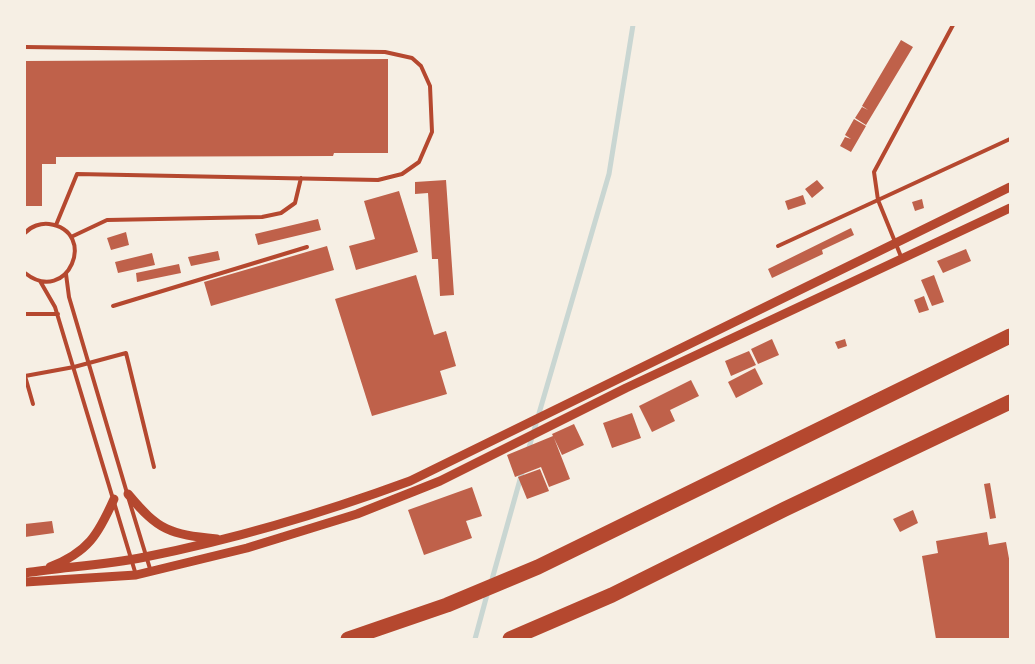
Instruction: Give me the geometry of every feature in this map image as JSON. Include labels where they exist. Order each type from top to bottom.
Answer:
[{"type":"highway","points":[[348,639],[447,605],[538,566],[1010,336]]},
{"type":"highway","points":[[510,639],[612,595],[785,509],[1010,402]]},
{"type":"street","points":[[25,573],[132,559],[226,540],[312,516],[410,481],[1010,188]]},
{"type":"street","points":[[25,582],[136,575],[151,572],[265,542],[357,514],[412,493],[626,388],[1010,208]]},
{"type":"street","points":[[128,494],[147,517],[171,532],[226,540]]},
{"type":"street","points":[[38,571],[70,559],[89,544],[100,530],[114,498]]},
{"type":"lane","points":[[902,259],[878,200],[874,172],[953,25]]},
{"type":"lane","points":[[25,47],[385,52],[412,58],[421,66],[430,86],[432,132],[418,162],[402,174],[378,180],[77,174],[56,225]]},
{"type":"lane","points":[[778,246],[1010,139]]},
{"type":"lane","points":[[71,238],[107,220],[262,217],[281,213],[295,203],[301,178]]},
{"type":"lane","points":[[26,231],[46,223],[56,225],[71,238],[75,256],[66,274],[58,279],[40,281]]},
{"type":"lane","points":[[113,306],[307,247]]},
{"type":"lane","points":[[25,273],[40,281],[58,314],[136,575]]},
{"type":"lane","points":[[66,274],[69,297],[151,572]]},
{"type":"lane","points":[[25,314],[58,314]]},
{"type":"lane","points":[[33,404],[25,376],[74,367],[126,353],[154,467]]},
{"type":"building","points":[[901,40],[913,47],[866,125],[855,118],[862,107],[868,110],[862,106]]},
{"type":"building","points":[[388,59],[388,153],[334,153],[333,156],[56,157],[56,164],[42,164],[42,206],[25,206],[25,61]]},
{"type":"building","points":[[854,119],[866,126],[851,152],[840,146],[845,137],[851,139],[845,135]]},
{"type":"building","points":[[446,180],[454,295],[440,296],[438,259],[432,259],[428,193],[415,194],[415,182]]},
{"type":"building","points":[[817,180],[824,188],[812,198],[805,189]]},
{"type":"building","points":[[399,191],[418,252],[356,270],[349,246],[375,239],[364,201]]},
{"type":"building","points":[[803,195],[806,204],[788,210],[785,201]]},
{"type":"building","points":[[922,199],[924,208],[915,211],[912,202]]},
{"type":"building","points":[[318,219],[321,230],[258,245],[255,234]]},
{"type":"building","points":[[851,228],[854,235],[822,250],[823,254],[772,278],[768,269]]},
{"type":"building","points":[[126,232],[129,245],[111,250],[107,238]]},
{"type":"building","points":[[327,246],[334,270],[211,306],[204,282]]},
{"type":"building","points":[[966,249],[971,261],[943,273],[937,261]]},
{"type":"building","points":[[218,251],[220,260],[191,266],[188,257]]},
{"type":"building","points":[[152,253],[155,265],[118,273],[115,262]]},
{"type":"building","points":[[179,264],[181,273],[137,282],[136,273]]},
{"type":"building","points":[[416,275],[434,335],[446,331],[456,366],[440,371],[447,394],[372,416],[335,299]]},
{"type":"building","points":[[934,275],[944,302],[932,306],[921,280]]},
{"type":"building","points":[[924,296],[929,310],[919,313],[914,300]]},
{"type":"building","points":[[772,339],[779,355],[758,364],[751,349]]},
{"type":"building","points":[[845,339],[847,346],[838,349],[835,342]]},
{"type":"building","points":[[749,351],[756,365],[731,376],[725,361]]},
{"type":"building","points":[[755,368],[763,384],[736,398],[728,382]]},
{"type":"building","points":[[691,380],[699,396],[670,410],[675,421],[652,432],[639,406]]},
{"type":"building","points":[[632,413],[641,438],[612,448],[603,423]]},
{"type":"building","points":[[574,424],[584,445],[562,455],[554,438],[570,479],[549,487],[541,467],[515,477],[507,455],[553,436],[552,434]]},
{"type":"building","points":[[540,469],[549,491],[527,499],[518,477]]},
{"type":"building","points":[[990,483],[996,518],[990,519],[984,484]]},
{"type":"building","points":[[472,487],[482,516],[466,521],[472,538],[424,555],[408,510]]},
{"type":"building","points":[[913,510],[918,523],[900,532],[893,519]]},
{"type":"building","points":[[52,521],[54,533],[25,537],[25,524]]},
{"type":"building","points":[[987,532],[989,545],[1006,542],[1010,564],[1010,639],[936,639],[922,556],[938,553],[936,541]]},
{"type":"waterway","points":[[528,451],[609,174],[633,25]]},
{"type":"waterway","points":[[491,583],[523,469]]},
{"type":"waterway","points":[[475,639],[488,591]]}]
